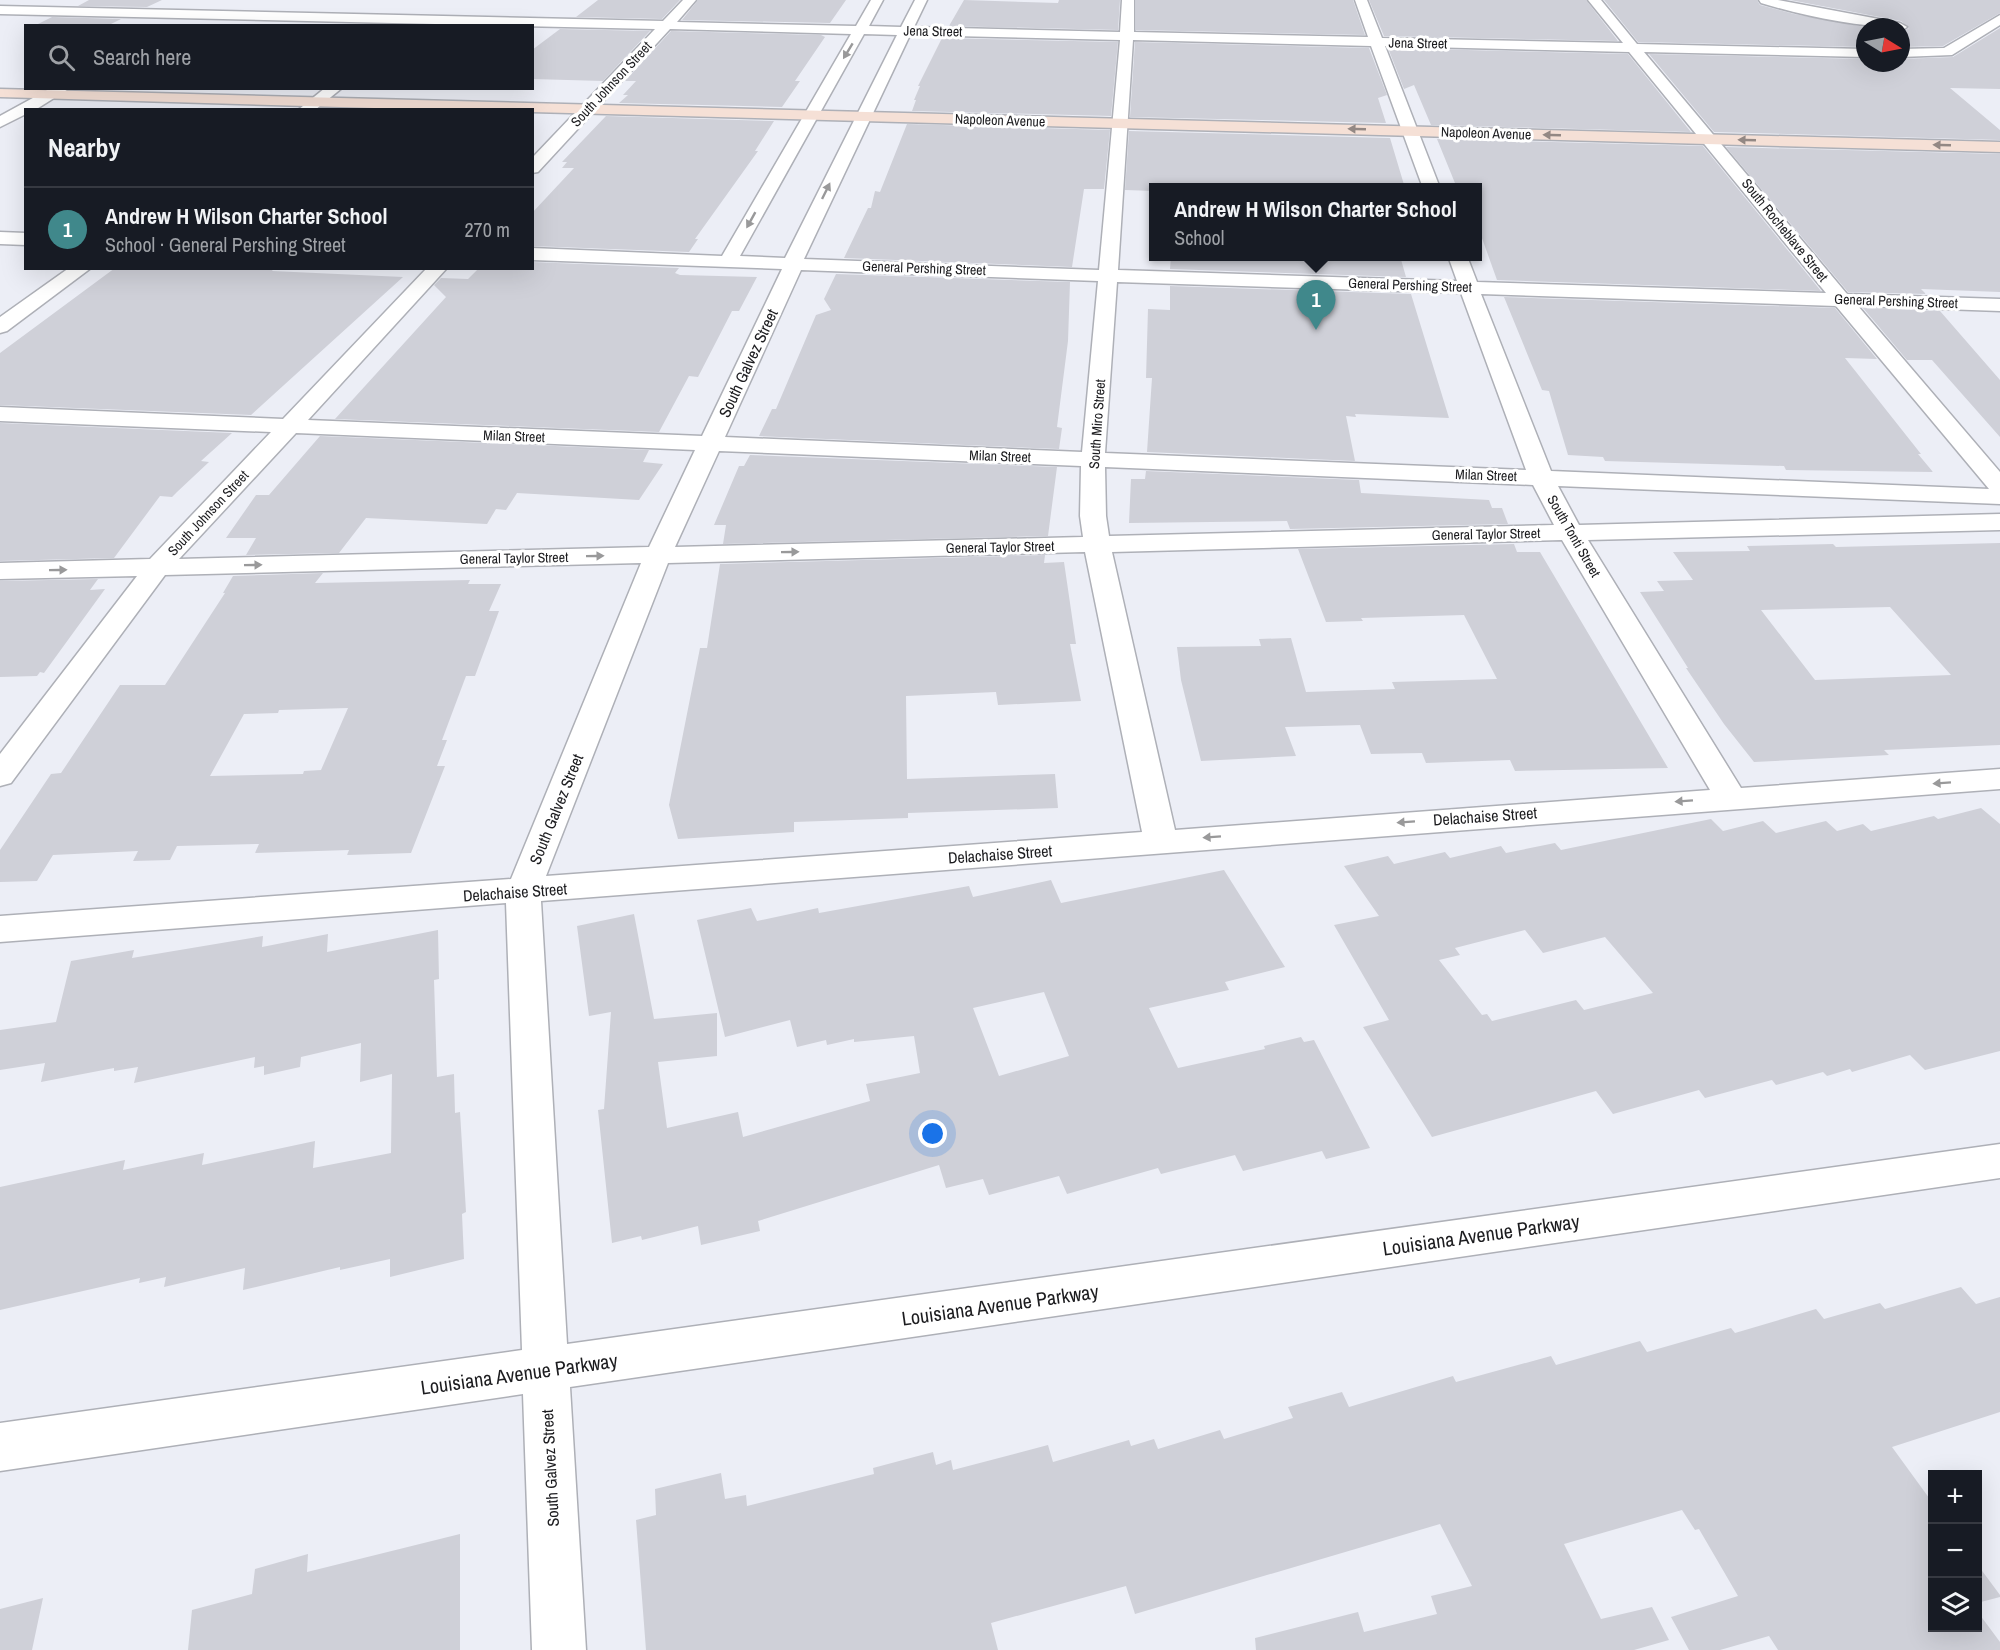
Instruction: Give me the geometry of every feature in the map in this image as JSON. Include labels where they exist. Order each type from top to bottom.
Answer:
[{"type":"main road","name":"Napoleon Avenue","points":[[0,93],[57,91],[311,105],[519,108]]},
{"type":"main road","name":"Napoleon Avenue","points":[[534,108],[863,116],[1118,139],[1409,131],[2000,147]]},
{"type":"main road","points":[[543,129],[587,130]]},
{"type":"main road","points":[[780,135],[874,138]]},
{"type":"main road","points":[[1719,161],[1747,162]]},
{"type":"street","points":[[184,24],[227,0]]},
{"type":"street","name":"South Johnson Street","points":[[534,166],[690,0]]},
{"type":"street","points":[[728,261],[877,0]]},
{"type":"street","name":"South Galvez Street","points":[[559,1650],[522,891],[658,555],[852,137],[921,0]]},
{"type":"street","name":"South Miro Street","points":[[1128,0],[1093,460],[1093,516],[1097,544],[1161,841]]},
{"type":"street","points":[[1361,0],[1430,183]]},
{"type":"street","name":"South Rocheblave Street","points":[[1594,0],[1709,139],[1719,161],[1841,299],[2000,487]]},
{"type":"street","points":[[1765,0],[1792,8],[1856,19]]},
{"type":"street","points":[[427,23],[450,7]]},
{"type":"street","name":"Jena Street","points":[[0,10],[427,23],[861,29],[1856,53]]},
{"type":"street","points":[[1910,53],[1947,52],[2000,19]]},
{"type":"street","points":[[1945,35],[1989,43]]},
{"type":"street","points":[[311,105],[332,90]]},
{"type":"street","points":[[25,108],[57,91]]},
{"type":"street","points":[[820,99],[871,100]]},
{"type":"street","points":[[0,122],[14,114]]},
{"type":"street","points":[[0,238],[24,239]]},
{"type":"street","name":"General Pershing Street","points":[[534,254],[1108,276],[2000,305]]},
{"type":"street","name":"South Tonti Street","points":[[1459,261],[1541,477],[1570,532],[1730,798]]},
{"type":"street","points":[[0,327],[79,270]]},
{"type":"street","name":"South Johnson Street","points":[[0,776],[157,567],[436,270]]},
{"type":"street","name":"Milan Street","points":[[0,414],[2000,497]]},
{"type":"street","name":"General Taylor Street","points":[[0,571],[2000,522]]},
{"type":"street","name":"Delachaise Street","points":[[0,929],[2000,779]]},
{"type":"street","name":"Louisiana Avenue Parkway","points":[[0,1447],[2000,1161]]},
{"type":"building","points":[[89,0],[162,0],[147,7],[78,6]]},
{"type":"building","points":[[598,0],[680,0],[662,19],[576,17]]},
{"type":"building","points":[[698,0],[846,0],[830,23],[682,20]]},
{"type":"building","points":[[964,0],[1058,3],[1059,0],[1120,0],[1118,30],[949,26]]},
{"type":"building","points":[[1136,0],[1353,0],[1365,35],[1136,30]]},
{"type":"building","points":[[1369,0],[1586,0],[1618,41],[1384,36]]},
{"type":"building","points":[[1604,0],[1757,0],[1760,5],[1794,14],[1856,25],[1856,47],[1638,42]]},
{"type":"building","points":[[1790,0],[2000,0],[2000,13],[1943,46],[1910,47],[1910,18],[1885,18]]},
{"type":"building","points":[[52,17],[121,19],[111,24],[38,24]]},
{"type":"building","points":[[2000,28],[2000,89],[1950,88],[2000,130],[2000,140],[1714,132],[1649,54],[1856,59],[1856,72],[1910,72],[1910,59],[1953,57]]},
{"type":"building","points":[[560,29],[650,31],[603,81],[534,79],[534,48]]},
{"type":"building","points":[[671,31],[821,35],[825,37],[795,81],[800,81],[782,107],[619,103],[628,95],[623,95],[636,81],[625,81]]},
{"type":"building","points":[[942,38],[1118,42],[1111,116],[912,111],[920,86],[918,86]]},
{"type":"building","points":[[1135,42],[1369,48],[1387,95],[1378,98],[1386,123],[1130,117]]},
{"type":"building","points":[[1388,48],[1628,54],[1691,132],[1431,125],[1414,85],[1404,89]]},
{"type":"building","points":[[606,116],[774,121],[755,151],[758,151],[695,239],[698,239],[689,252],[534,246],[534,211],[574,168],[562,168],[567,162],[562,162]]},
{"type":"building","points":[[907,124],[1110,130],[1104,189],[1084,189],[1072,267],[844,258],[868,208],[871,208],[875,191],[880,192]]},
{"type":"building","points":[[1129,131],[1390,138],[1404,183],[1149,183],[1149,191],[1125,190]]},
{"type":"building","points":[[1437,139],[1703,146],[1821,291],[1497,280],[1482,238],[1482,183],[1455,183]]},
{"type":"building","points":[[1726,147],[2000,154],[2000,292],[1921,289],[1926,294],[1848,292]]},
{"type":"building","points":[[1171,261],[1401,261],[1406,277],[1170,269]]},
{"type":"building","points":[[534,262],[679,268],[675,273],[680,275],[757,277],[739,311],[732,311],[698,377],[689,376],[659,432],[335,419],[446,297],[434,285],[441,278],[468,279],[477,270],[534,270]]},
{"type":"building","points":[[112,270],[273,270],[403,277],[251,415],[0,405],[0,353]]},
{"type":"building","points":[[836,274],[1070,282],[1068,341],[1057,427],[1062,428],[1059,449],[759,436],[772,409],[776,409],[816,315],[831,310],[824,299]]},
{"type":"building","points":[[1170,286],[1411,294],[1449,418],[1355,414],[1356,417],[1346,416],[1355,461],[1147,452],[1152,378],[1146,378],[1148,309],[1170,310]]},
{"type":"building","points":[[1504,297],[1835,308],[1877,359],[1845,358],[1933,472],[1786,470],[1784,466],[1605,461],[1603,457],[1568,455],[1549,391],[1542,390]]},
{"type":"building","points":[[1863,308],[1940,311],[2000,380],[2000,437],[1932,360],[1907,360]]},
{"type":"building","points":[[0,423],[232,433],[201,461],[209,462],[172,497],[160,496],[114,558],[0,561]]},
{"type":"building","points":[[320,436],[649,450],[643,462],[663,464],[639,500],[517,493],[506,510],[496,509],[487,524],[366,518],[339,553],[246,555],[256,538],[226,538],[256,495],[269,495]]},
{"type":"building","points":[[750,455],[1057,467],[1048,536],[723,544],[726,525],[714,525],[739,466],[744,466]]},
{"type":"building","points":[[1146,471],[1359,480],[1361,493],[1489,500],[1492,508],[1502,508],[1508,524],[1290,529],[1287,521],[1129,523],[1131,479],[1145,479]]},
{"type":"building","points":[[2000,543],[2000,745],[1884,750],[1889,755],[1754,762],[1724,724],[1686,668],[1688,668],[1640,592],[1664,591],[1657,581],[1693,580],[1673,552],[1750,551],[1747,546],[1833,544],[1836,547]],"holes":[[[1890,607],[1951,675],[1815,680],[1761,610]]]},
{"type":"building","points":[[1514,544],[1517,552],[1540,552],[1668,768],[1515,771],[1510,760],[1426,763],[1422,753],[1371,754],[1360,725],[1285,727],[1296,756],[1201,761],[1181,680],[1177,647],[1261,646],[1259,639],[1291,638],[1306,692],[1395,689],[1392,682],[1497,679],[1464,615],[1361,618],[1363,621],[1326,622],[1298,549]]},
{"type":"building","points":[[1045,555],[1044,563],[1064,562],[1076,644],[1070,644],[1081,701],[998,705],[996,692],[906,696],[907,779],[1055,774],[1058,808],[908,813],[908,818],[794,822],[794,832],[678,839],[669,805],[700,648],[707,648],[720,564]]},
{"type":"building","points":[[323,573],[315,583],[470,580],[468,584],[501,584],[489,611],[499,611],[475,676],[466,676],[442,740],[447,740],[437,766],[445,766],[411,853],[347,855],[349,850],[255,853],[259,844],[177,846],[170,860],[133,861],[138,851],[53,855],[37,881],[0,882],[0,850],[51,774],[61,773],[120,685],[165,685],[225,593],[223,593],[233,576]],"holes":[[[348,708],[321,770],[304,771],[303,774],[210,776],[244,714],[278,713],[279,710]]]},
{"type":"building","points":[[98,579],[90,590],[105,589],[44,673],[40,672],[37,676],[0,677],[0,581]]},
{"type":"building","points":[[1981,808],[2000,824],[2000,1051],[1925,1070],[1910,1055],[1852,1072],[1850,1069],[1827,1076],[1823,1072],[1776,1085],[1772,1080],[1705,1098],[1699,1090],[1613,1114],[1596,1091],[1432,1137],[1363,1027],[1389,1020],[1334,925],[1379,916],[1344,866],[1388,856],[1394,864],[1445,852],[1450,858],[1501,846],[1506,853],[1555,843],[1561,850],[1711,819],[1723,831],[1763,821],[1776,833],[1826,821],[1837,831],[1863,824],[1871,831],[1934,816],[1938,819]],"holes":[[[1525,930],[1543,953],[1605,937],[1653,993],[1584,1010],[1576,1000],[1492,1021],[1487,1014],[1482,1015],[1439,960],[1460,955],[1455,948]]]},
{"type":"building","points":[[1224,870],[1285,967],[1225,982],[1229,990],[1149,1008],[1178,1068],[1265,1049],[1264,1046],[1301,1037],[1304,1042],[1314,1040],[1370,1148],[1326,1159],[1322,1151],[1243,1171],[1235,1155],[1161,1174],[1158,1168],[1067,1194],[1059,1176],[989,1195],[983,1179],[946,1188],[939,1165],[758,1221],[760,1231],[701,1245],[698,1226],[642,1240],[641,1236],[612,1243],[598,1110],[604,1109],[611,1012],[589,1016],[577,926],[634,914],[654,1019],[717,1013],[717,1056],[658,1062],[667,1128],[738,1112],[743,1137],[870,1101],[866,1084],[920,1073],[914,1036],[854,1042],[854,1039],[827,1045],[826,1040],[797,1047],[790,1020],[725,1037],[697,920],[751,908],[757,921],[818,908],[819,913],[969,886],[973,897],[1051,880],[1061,903]],"holes":[[[1044,992],[1069,1056],[999,1076],[973,1008]]]},
{"type":"building","points":[[438,930],[439,979],[434,980],[437,1077],[454,1074],[455,1113],[460,1112],[466,1212],[462,1214],[464,1259],[390,1277],[390,1259],[340,1270],[340,1267],[243,1290],[245,1268],[164,1287],[166,1277],[139,1283],[140,1278],[0,1310],[0,1187],[125,1160],[123,1170],[204,1153],[202,1165],[315,1141],[313,1168],[391,1153],[392,1074],[360,1082],[361,1043],[301,1057],[300,1067],[264,1075],[264,1066],[254,1068],[255,1057],[134,1083],[138,1067],[114,1071],[114,1068],[41,1082],[45,1063],[0,1070],[0,1030],[56,1022],[71,961],[134,950],[132,958],[263,936],[262,947],[328,934],[327,952]]},
{"type":"building","points":[[1961,1287],[1976,1304],[2000,1297],[2000,1412],[1892,1447],[1928,1496],[1928,1632],[1982,1632],[1982,1618],[2000,1642],[2000,1650],[1778,1650],[1769,1636],[1720,1650],[1689,1650],[1671,1617],[1738,1596],[1699,1529],[1695,1530],[1682,1510],[1564,1544],[1601,1619],[1652,1607],[1669,1640],[1634,1650],[1256,1650],[1255,1638],[1358,1612],[1364,1632],[1437,1614],[1431,1596],[1472,1586],[1440,1524],[1135,1614],[1126,1586],[991,1623],[998,1650],[646,1650],[636,1520],[656,1515],[655,1489],[721,1473],[725,1499],[746,1495],[747,1506],[874,1474],[873,1468],[933,1452],[936,1465],[951,1460],[953,1470],[1048,1445],[1053,1462],[1129,1440],[1131,1446],[1154,1439],[1158,1449],[1220,1430],[1224,1439],[1293,1418],[1288,1407],[1342,1392],[1349,1407],[1453,1376],[1456,1382],[1551,1356],[1556,1365],[1640,1341],[1647,1352],[1731,1328],[1735,1333],[1816,1309],[1824,1319],[1880,1303],[1885,1309]]},
{"type":"building","points":[[460,1534],[460,1650],[188,1650],[192,1610],[252,1594],[255,1569],[308,1554],[307,1572]]},
{"type":"building","points":[[1982,1571],[2000,1595],[2000,1597],[1982,1602]]},
{"type":"building","points":[[43,1598],[32,1650],[0,1650],[0,1609]]},
{"type":"place","name":"Andrew H Wilson Charter School","points":[[1316,330]]}]
